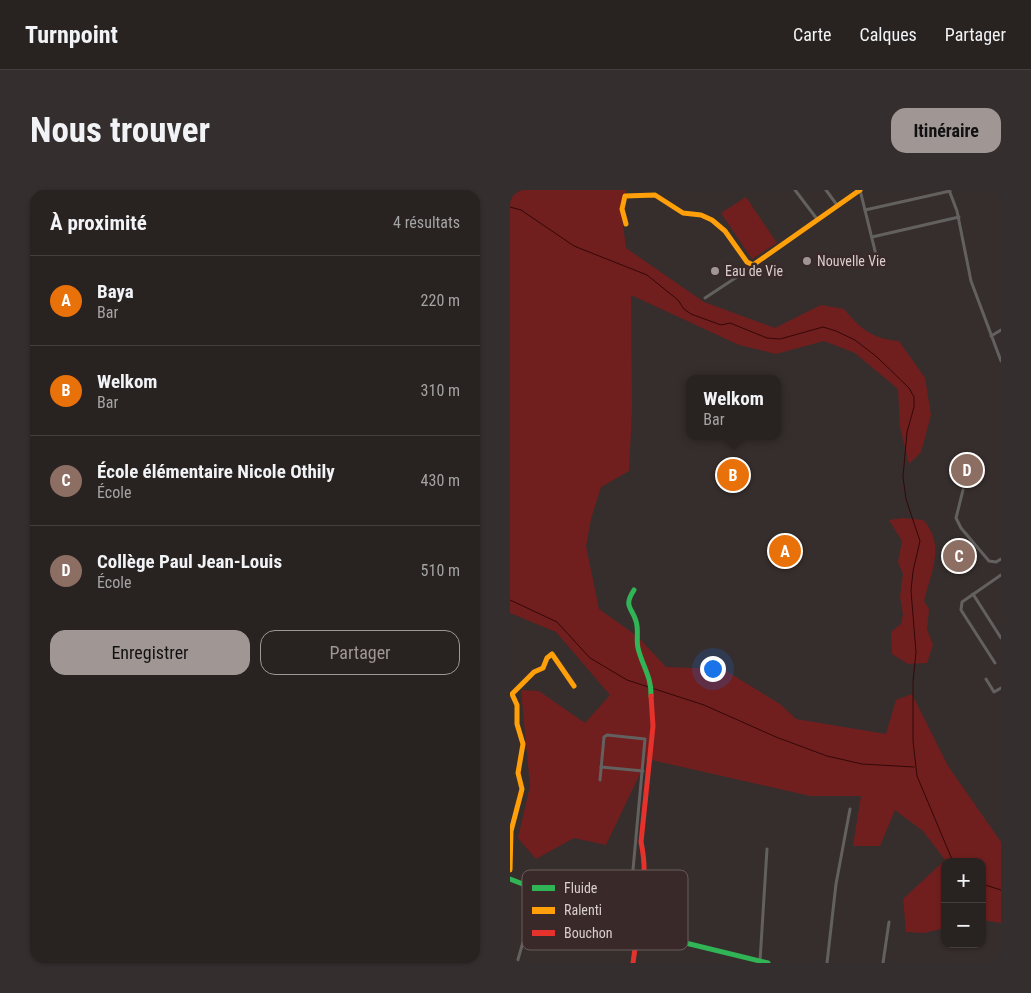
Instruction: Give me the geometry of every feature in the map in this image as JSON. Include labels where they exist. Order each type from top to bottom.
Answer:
[{"type":"street","points":[[795,190],[817,219]]},
{"type":"street","points":[[826,190],[837,205]]},
{"type":"street","points":[[705,298],[752,267],[752,264],[764,259],[817,219],[860,190],[878,263]]},
{"type":"street","points":[[866,210],[949,191],[959,217],[968,270],[1001,361]]},
{"type":"street","points":[[626,224],[622,209],[625,196],[648,194],[660,197],[683,213],[701,215],[716,223],[747,262],[752,264]]},
{"type":"street","points":[[872,237],[959,217]]},
{"type":"street","points":[[991,336],[1001,330]]},
{"type":"street","points":[[962,490],[956,518],[961,528],[989,561],[996,562],[1001,559]]},
{"type":"street","points":[[995,663],[961,610],[962,602],[1001,576]]},
{"type":"street","points":[[634,590],[629,598],[628,610],[636,619],[639,635],[637,646],[652,685],[650,704],[653,726],[641,842],[645,855],[644,870]]},
{"type":"street","points":[[973,594],[1001,638]]},
{"type":"street","points":[[510,870],[511,831],[522,789],[518,773],[523,744],[517,724],[517,706],[512,694],[534,672],[543,668],[547,658],[552,654],[574,686]]},
{"type":"street","points":[[986,679],[994,692],[1001,688]]},
{"type":"street","points":[[600,780],[604,737],[633,738],[646,741],[633,870]]},
{"type":"street","points":[[600,767],[643,771]]},
{"type":"street","points":[[827,963],[836,884],[850,809]]},
{"type":"street","points":[[760,961],[767,849]]},
{"type":"street","points":[[510,879],[522,884]]},
{"type":"street","points":[[883,963],[889,922]]},
{"type":"street","points":[[688,942],[768,963]]},
{"type":"street","points":[[517,963],[522,946]]},
{"type":"street","points":[[633,963],[634,950]]},
{"type":"shaded area","points":[[510,190],[626,190],[622,217],[626,248],[704,302],[775,328],[821,305],[844,309],[868,332],[881,338],[899,341],[925,378],[931,415],[921,452],[909,464],[900,427],[898,389],[855,353],[824,341],[776,354],[739,345],[631,295],[632,409],[629,471],[601,487],[591,519],[586,546],[599,609],[637,636],[666,667],[723,669],[780,704],[796,719],[886,734],[896,700],[912,694],[948,766],[1001,842],[1001,923],[986,921],[986,858],[943,858],[923,831],[895,810],[880,846],[853,846],[861,796],[810,796],[647,759],[606,845],[574,838],[536,859],[518,838],[530,786],[521,690],[539,691],[585,723],[610,695],[556,632],[510,613]]},
{"type":"shaded area","points":[[746,197],[777,243],[752,259],[721,213]]},
{"type":"shaded area","points":[[903,518],[923,520],[930,529],[934,539],[935,559],[924,601],[929,609],[927,629],[933,645],[927,663],[908,664],[892,654],[891,632],[901,624],[903,614],[900,597],[903,574],[898,562],[902,541],[889,520]]},
{"type":"shaded area","points":[[941,864],[941,929],[924,933],[906,932],[903,899]]},
{"type":"waterway","points":[[510,207],[521,210],[574,246],[647,275],[678,300],[684,309],[691,314],[721,325],[730,323],[767,338],[780,339],[823,327],[836,331],[855,340],[877,357],[909,388],[914,397],[914,407],[907,432],[903,477],[906,499],[920,541],[913,571],[911,591],[916,652],[913,682],[913,741],[917,776],[952,858]]},
{"type":"waterway","points":[[510,600],[557,622],[590,658],[627,680],[704,705],[776,737],[827,756],[862,764],[914,767]]},
{"type":"waterway","points":[[986,885],[1001,890]]},
{"type":"traffic: fast","points":[[634,590],[629,600],[629,607],[637,624],[638,648],[648,677],[651,696]]},
{"type":"traffic: fast","points":[[510,879],[522,884]]},
{"type":"traffic: fast","points":[[688,944],[768,963]]},
{"type":"traffic: slow","points":[[626,224],[622,209],[625,196],[655,195],[683,213],[701,215],[712,220],[725,231],[747,262],[753,265],[860,190]]},
{"type":"traffic: slow","points":[[510,870],[511,831],[522,789],[518,773],[523,744],[517,724],[517,705],[512,694],[534,672],[543,668],[547,658],[552,654],[574,686]]},
{"type":"traffic: jam","points":[[644,870],[641,842],[653,726],[651,696]]},
{"type":"traffic: jam","points":[[633,963],[635,950]]},
{"type":"place","name":"Nouvelle Vie","points":[[807,261]]},
{"type":"place","name":"Eau de Vie","points":[[715,271]]},
{"type":"place","name":"Collège Paul Jean-Louis","points":[[967,470]]},
{"type":"place","name":"Welkom","points":[[733,475]]},
{"type":"place","name":"Baya","points":[[785,551]]},
{"type":"place","name":"École élémentaire Nicole Othily","points":[[959,556]]}]
